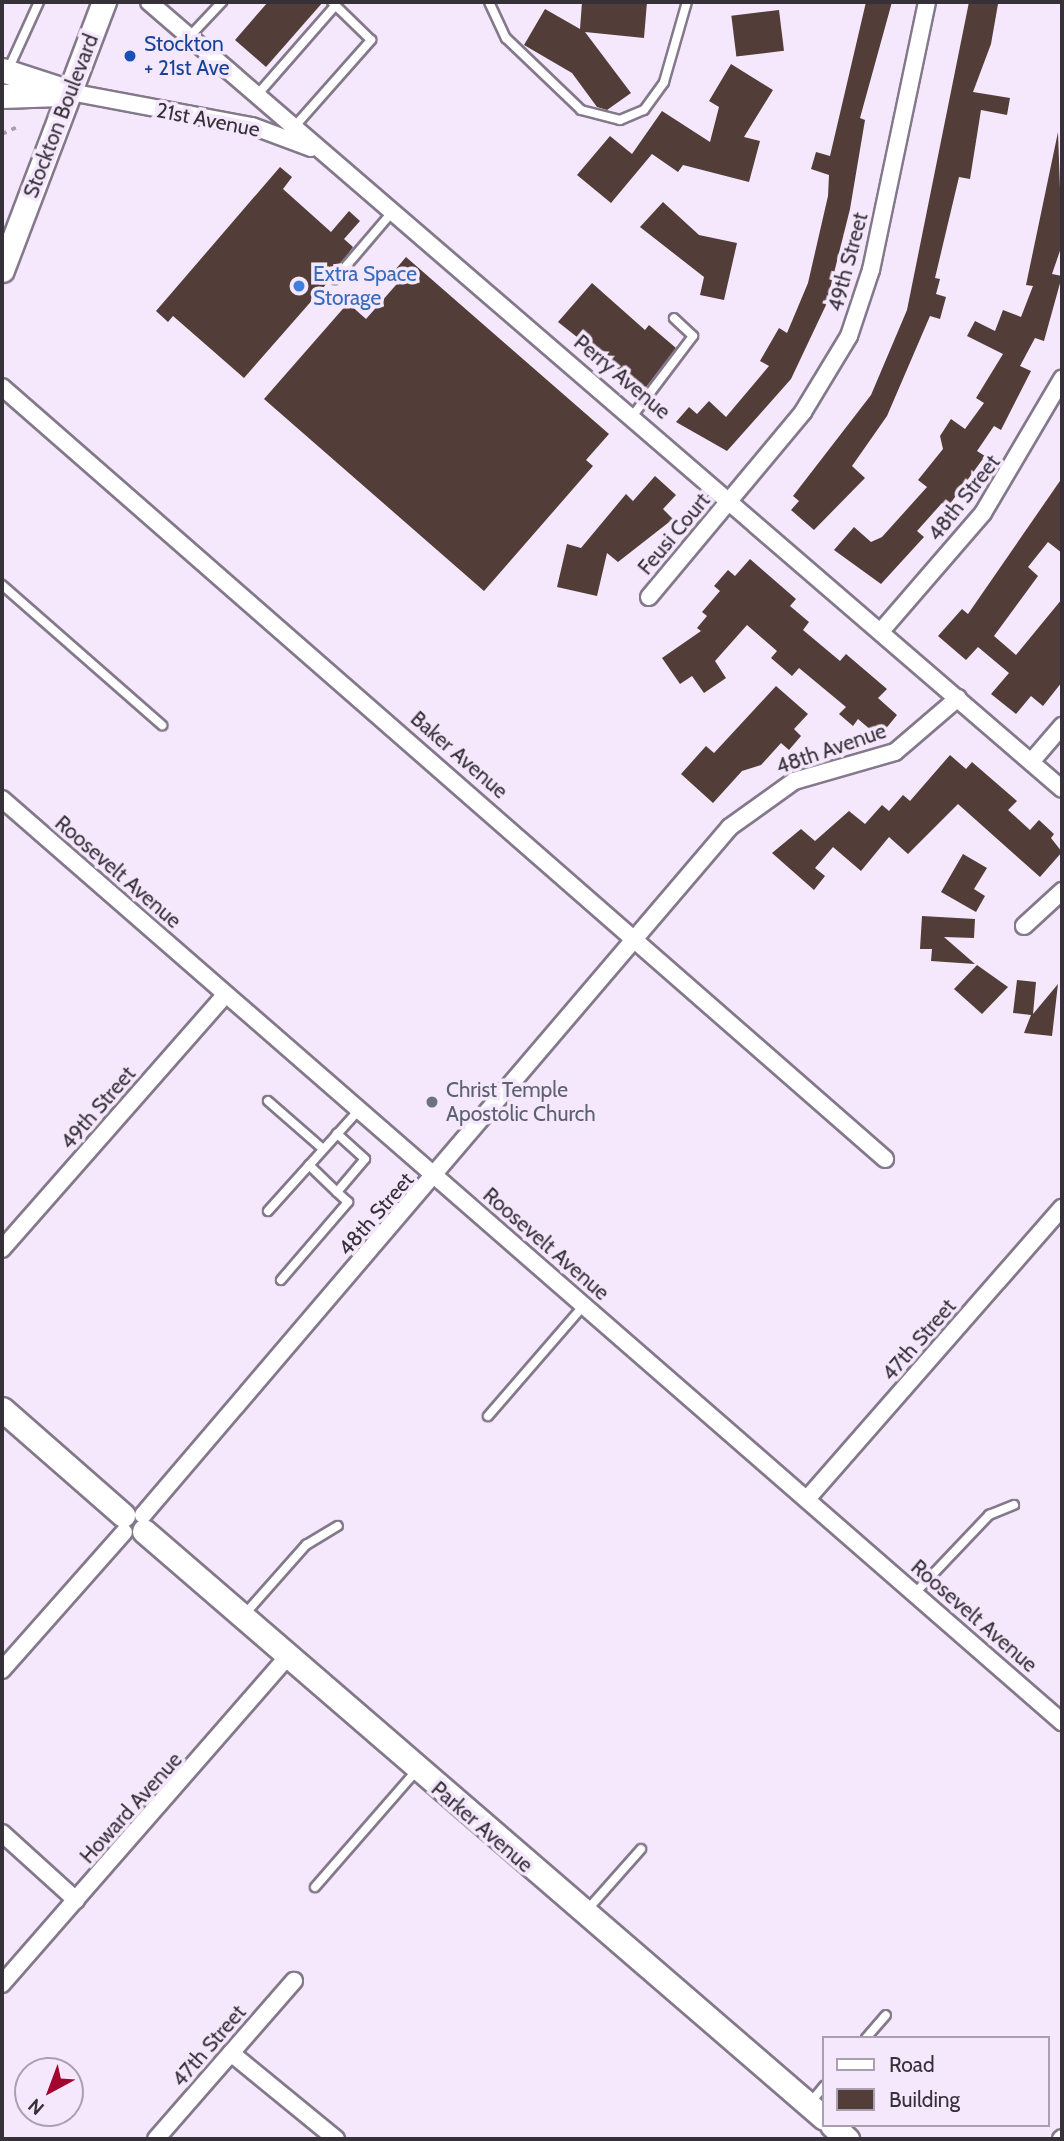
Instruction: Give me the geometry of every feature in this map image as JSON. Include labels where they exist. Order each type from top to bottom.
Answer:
[{"type":"street","name":"Stockton Boulevard","points":[[2,270],[104,2]]},
{"type":"street","name":"Perry Avenue","points":[[149,2],[732,498],[1062,789]]},
{"type":"street","name":"49th Street","points":[[732,498],[828,376],[858,313],[927,2]]},
{"type":"street","name":"21st Avenue","points":[[4,71],[70,92],[252,126],[299,141],[341,165]]},
{"type":"street","name":"21st Avenue","points":[[2,96],[70,92]]},
{"type":"street","name":"48th Street","points":[[882,630],[982,513],[1062,379]]},
{"type":"street","name":"Baker Avenue","points":[[2,387],[638,938],[886,1159]]},
{"type":"street","name":"Feusi Court","points":[[649,597],[732,498]]},
{"type":"street","name":"48th Avenue","points":[[638,938],[749,808],[794,781],[895,752],[958,698]]},
{"type":"street","points":[[1031,762],[1062,726]]},
{"type":"street","name":"Roosevelt Avenue","points":[[2,799],[1062,1722]]},
{"type":"street","points":[[1024,926],[1062,891]]},
{"type":"street","name":"48th Street","points":[[2,1670],[134,1523],[638,938]]},
{"type":"street","name":"49th Street","points":[[2,1249],[226,994]]},
{"type":"street","name":"47th Street","points":[[807,1499],[1062,1208]]},
{"type":"street","name":"Parker Avenue","points":[[2,1409],[583,1914],[816,2111]]},
{"type":"street","name":"Howard Avenue","points":[[2,1984],[287,1657]]},
{"type":"street","points":[[2,1833],[76,1900]]},
{"type":"street","name":"47th Street","points":[[156,2139],[294,1981]]},
{"type":"street","points":[[231,2053],[336,2139]]},
{"type":"street","points":[[834,2127],[848,2139]]},
{"type":"lane","points":[[4,71],[39,2]]},
{"type":"lane","points":[[489,2],[506,38],[581,110],[620,120],[644,110],[664,82],[687,2]]},
{"type":"lane","points":[[258,94],[334,3],[371,40],[295,126]]},
{"type":"lane","points":[[190,36],[216,4]]},
{"type":"lane","points":[[335,279],[394,211]]},
{"type":"lane","points":[[634,414],[693,336],[674,318]]},
{"type":"lane","points":[[2,585],[162,726]]},
{"type":"lane","points":[[268,1101],[323,1149]]},
{"type":"lane","points":[[268,1211],[359,1110]]},
{"type":"lane","points":[[337,1133],[365,1159],[337,1192]]},
{"type":"lane","points":[[281,1280],[348,1202],[309,1165]]},
{"type":"lane","points":[[488,1416],[584,1305]]},
{"type":"lane","points":[[915,1593],[989,1515],[1014,1505]]},
{"type":"lane","points":[[242,1617],[306,1545],[338,1526]]},
{"type":"lane","points":[[315,1887],[417,1770]]},
{"type":"lane","points":[[583,1914],[641,1849]]},
{"type":"lane","points":[[868,2036],[886,2015]]},
{"type":"lane","points":[[816,2111],[822,2092]]},
{"type":"path","points":[[2,134],[19,127]]},
{"type":"building","points":[[268,2],[323,2],[266,67],[235,40]]},
{"type":"building","points":[[582,2],[647,2],[644,38],[585,32],[631,93],[607,110],[597,107],[572,73],[524,45],[545,9],[580,29]]},
{"type":"building","points":[[866,2],[892,2],[860,118],[865,120],[850,209],[826,305],[791,379],[727,451],[676,422],[689,407],[697,414],[709,401],[726,417],[769,366],[760,361],[779,328],[787,333],[808,283],[828,196],[829,175],[811,169],[816,152],[830,156]]},
{"type":"building","points":[[969,2],[998,4],[991,44],[973,92],[1010,98],[1007,115],[981,110],[970,179],[959,177],[935,278],[940,279],[936,294],[946,297],[940,319],[930,316],[887,416],[852,466],[865,478],[814,530],[791,510],[799,501],[793,496],[871,395],[907,310]]},
{"type":"building","points":[[779,10],[784,51],[736,57],[731,16]]},
{"type":"building","points":[[731,64],[773,90],[744,137],[760,141],[749,182],[683,165],[678,172],[652,154],[611,203],[577,175],[610,136],[632,154],[662,111],[710,142],[719,107],[709,101]]},
{"type":"building","points":[[1058,132],[1062,245],[1052,274],[1062,276],[1044,341],[1035,338],[1020,366],[1031,371],[1001,430],[994,426],[977,451],[985,456],[947,508],[942,503],[917,531],[924,537],[881,584],[834,550],[854,527],[871,542],[882,537],[927,487],[918,480],[943,449],[940,436],[951,419],[965,429],[984,403],[976,398],[1003,354],[967,336],[975,321],[995,331],[1003,310],[1021,317],[1033,286],[1026,285]]},
{"type":"building","points":[[280,167],[292,177],[283,189],[331,232],[349,211],[360,221],[344,239],[353,247],[329,281],[244,378],[173,316],[168,322],[156,311]]},
{"type":"building","points":[[663,202],[699,235],[737,243],[724,300],[700,295],[704,277],[640,227]]},
{"type":"building","points":[[406,257],[609,434],[586,460],[593,466],[484,591],[264,399],[348,303],[366,319],[403,277],[395,270]]},
{"type":"building","points":[[592,283],[645,330],[649,325],[676,348],[644,390],[558,322]]},
{"type":"building","points":[[655,476],[676,495],[663,509],[673,519],[618,562],[607,553],[597,596],[557,587],[567,544],[581,548],[626,494],[633,501]]},
{"type":"building","points":[[1062,478],[1062,553],[1048,542],[1028,567],[1038,576],[994,636],[1016,655],[1062,599],[1062,682],[1043,706],[1031,696],[1016,714],[991,694],[1009,673],[978,647],[966,660],[938,636],[962,609],[968,614]]},
{"type":"building","points":[[750,559],[796,599],[790,606],[809,622],[803,630],[840,661],[846,654],[887,689],[878,698],[897,715],[879,737],[858,719],[853,726],[839,714],[846,707],[799,668],[792,676],[771,658],[777,651],[747,625],[715,661],[726,678],[704,693],[692,676],[680,684],[662,658],[701,631],[697,628],[707,616],[702,612],[720,591],[714,586],[728,570],[735,576]]},
{"type":"building","points":[[776,686],[808,714],[794,729],[801,736],[789,750],[781,743],[761,765],[742,771],[713,803],[681,774],[706,746],[714,753]]},
{"type":"building","points":[[950,755],[966,769],[972,762],[1017,801],[1008,810],[1030,830],[1039,820],[1054,834],[1051,838],[1062,852],[1040,877],[958,804],[908,854],[889,837],[861,871],[833,847],[815,868],[825,876],[814,890],[772,853],[801,829],[815,841],[849,811],[865,824],[882,805],[889,811],[903,795],[910,801]]},
{"type":"building","points":[[963,854],[987,868],[974,889],[985,896],[976,912],[941,892]]},
{"type":"building","points":[[922,916],[975,919],[974,938],[944,937],[975,964],[931,961],[932,949],[920,949]]},
{"type":"building","points":[[977,965],[1008,987],[982,1014],[954,989]]},
{"type":"building","points":[[1017,980],[1036,982],[1033,1014],[1058,984],[1052,1036],[1024,1033],[1031,1015],[1013,1013]]},
{"type":"place","name":"Stockton + 21st Ave","points":[[130,56]]},
{"type":"place","name":"Extra Space Storage","points":[[299,286]]},
{"type":"place","name":"Christ Temple Apostolic Church","points":[[432,1102]]}]
